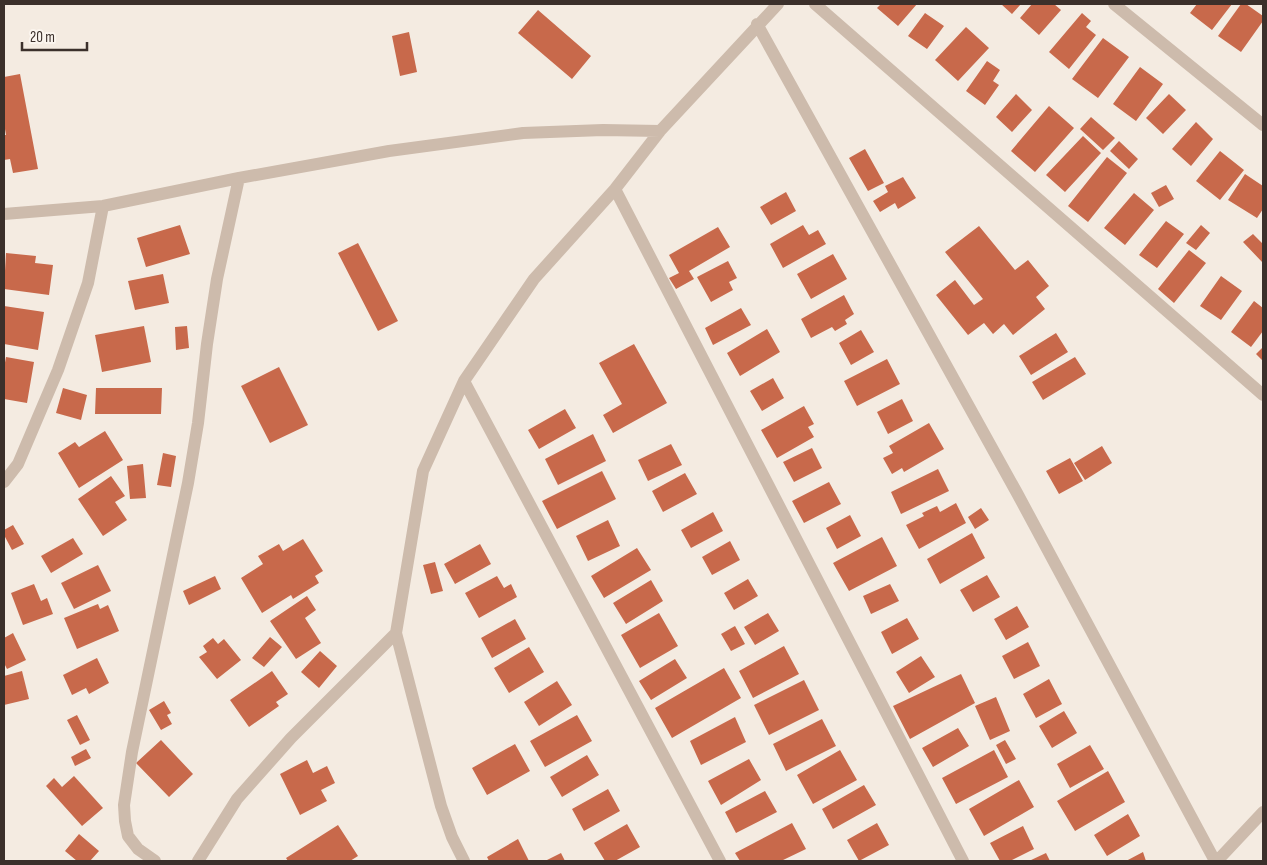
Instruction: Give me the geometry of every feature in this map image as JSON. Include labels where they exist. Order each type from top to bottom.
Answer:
[{"type":"street","points":[[464,861],[452,837],[441,806],[396,633],[424,472],[464,381],[534,279],[615,189],[660,131],[757,24],[778,4]]},
{"type":"street","points":[[815,4],[1263,395]]},
{"type":"street","points":[[1114,4],[1263,125]]},
{"type":"street","points":[[757,24],[1016,493],[1216,861],[1261,819]]},
{"type":"street","points":[[4,214],[103,206],[239,178],[389,151],[523,133],[602,130],[660,131]]},
{"type":"street","points":[[155,861],[138,849],[128,836],[124,805],[132,752],[188,483],[217,279],[239,178]]},
{"type":"street","points":[[615,189],[963,861]]},
{"type":"street","points":[[4,482],[18,464],[58,370],[88,282],[103,206]]},
{"type":"street","points":[[464,381],[720,861]]},
{"type":"street","points":[[198,861],[237,799],[291,738],[396,633]]},
{"type":"building","points":[[881,4],[917,4],[898,26],[877,8]]},
{"type":"building","points":[[1001,4],[1021,4],[1012,14]]},
{"type":"building","points":[[1032,4],[1054,4],[1061,10],[1039,35],[1020,18]]},
{"type":"building","points":[[1197,4],[1232,4],[1212,30],[1190,13]]},
{"type":"building","points":[[1241,4],[1246,4],[1263,16],[1263,21],[1241,52],[1218,36]]},
{"type":"building","points":[[538,10],[591,56],[572,79],[518,33]]},
{"type":"building","points":[[925,13],[944,26],[927,49],[908,36]]},
{"type":"building","points":[[1082,13],[1091,21],[1086,27],[1096,35],[1069,69],[1049,52]]},
{"type":"building","points":[[966,27],[989,48],[958,81],[935,60]]},
{"type":"building","points":[[409,32],[417,72],[400,76],[392,36]]},
{"type":"building","points":[[1103,38],[1129,57],[1098,98],[1072,79]]},
{"type":"building","points":[[987,61],[1000,70],[993,81],[999,85],[985,105],[966,91]]},
{"type":"building","points":[[1140,67],[1163,84],[1136,121],[1113,104]]},
{"type":"building","points":[[20,74],[38,169],[13,173],[10,159],[4,160],[4,135],[6,135],[4,123],[4,77]]},
{"type":"building","points":[[1016,94],[1032,110],[1012,132],[996,117]]},
{"type":"building","points":[[1169,94],[1186,110],[1163,134],[1146,118]]},
{"type":"building","points":[[1049,106],[1074,128],[1035,172],[1011,151]]},
{"type":"building","points":[[1091,117],[1115,138],[1103,150],[1080,129]]},
{"type":"building","points":[[1196,122],[1213,139],[1191,166],[1172,149]]},
{"type":"building","points":[[1083,136],[1101,153],[1065,192],[1046,175]]},
{"type":"building","points":[[1119,141],[1138,159],[1129,169],[1110,151]]},
{"type":"building","points":[[865,149],[884,183],[868,191],[849,158]]},
{"type":"building","points":[[1220,151],[1244,170],[1220,200],[1196,181]]},
{"type":"building","points":[[1107,157],[1127,173],[1088,222],[1068,206]]},
{"type":"building","points":[[1245,174],[1263,186],[1263,209],[1257,218],[1228,200]]},
{"type":"building","points":[[903,177],[916,198],[898,209],[895,203],[880,212],[873,201],[888,192],[885,186]]},
{"type":"building","points":[[1166,185],[1174,199],[1159,207],[1151,193]]},
{"type":"building","points":[[786,192],[796,211],[771,225],[760,207]]},
{"type":"building","points":[[1134,193],[1154,210],[1125,245],[1104,228]]},
{"type":"building","points":[[1166,221],[1184,234],[1157,268],[1139,255]]},
{"type":"building","points":[[180,225],[190,254],[146,267],[137,238]]},
{"type":"building","points":[[803,225],[809,235],[818,230],[826,244],[783,268],[770,244]]},
{"type":"building","points":[[1201,225],[1210,233],[1196,250],[1186,243]]},
{"type":"building","points":[[979,226],[1015,270],[1028,260],[1049,286],[1036,297],[1045,309],[1013,335],[1004,324],[993,334],[984,323],[968,335],[936,295],[955,280],[974,305],[983,299],[945,252]]},
{"type":"building","points":[[718,227],[730,247],[689,271],[694,279],[676,289],[669,278],[679,273],[669,255]]},
{"type":"building","points":[[1253,234],[1263,244],[1263,263],[1243,242]]},
{"type":"building","points":[[358,243],[398,321],[378,331],[338,253]]},
{"type":"building","points":[[1189,250],[1206,263],[1174,303],[1158,289]]},
{"type":"building","points":[[6,253],[36,256],[35,263],[53,265],[49,295],[4,289]]},
{"type":"building","points":[[833,254],[847,279],[811,299],[797,274]]},
{"type":"building","points":[[728,261],[737,278],[729,282],[733,290],[711,302],[697,277]]},
{"type":"building","points":[[163,274],[169,303],[135,310],[128,281]]},
{"type":"building","points":[[1221,276],[1242,291],[1221,320],[1200,306]]},
{"type":"building","points":[[844,295],[854,314],[845,320],[847,324],[835,331],[832,327],[811,338],[801,319]]},
{"type":"building","points":[[1254,301],[1263,308],[1263,331],[1251,347],[1231,332]]},
{"type":"building","points":[[4,306],[44,312],[38,350],[4,344]]},
{"type":"building","points":[[741,308],[751,325],[713,345],[705,328]]},
{"type":"building","points":[[144,326],[151,362],[102,372],[95,335]]},
{"type":"building","points":[[187,326],[189,348],[176,350],[175,327]]},
{"type":"building","points":[[767,329],[780,352],[740,376],[727,353]]},
{"type":"building","points":[[861,330],[874,352],[851,365],[839,343]]},
{"type":"building","points":[[1056,333],[1068,352],[1031,375],[1019,356]]},
{"type":"building","points":[[634,344],[667,403],[613,433],[603,415],[622,404],[599,363]]},
{"type":"building","points":[[1263,347],[1263,361],[1256,354]]},
{"type":"building","points":[[6,357],[34,362],[27,403],[4,399]]},
{"type":"building","points":[[1075,357],[1086,374],[1043,400],[1032,382]]},
{"type":"building","points":[[887,359],[900,384],[857,406],[844,381]]},
{"type":"building","points":[[279,367],[308,425],[270,443],[241,386]]},
{"type":"building","points":[[773,378],[784,398],[762,411],[750,391]]},
{"type":"building","points":[[63,388],[87,395],[81,420],[56,413]]},
{"type":"building","points":[[96,388],[162,388],[161,414],[95,414]]},
{"type":"building","points":[[902,399],[913,421],[888,434],[877,412]]},
{"type":"building","points":[[804,406],[814,424],[808,427],[814,437],[777,458],[761,430]]},
{"type":"building","points":[[565,409],[576,428],[539,449],[528,430]]},
{"type":"building","points":[[929,423],[944,449],[904,472],[902,468],[892,474],[883,458],[893,453],[889,446]]},
{"type":"building","points":[[105,431],[123,460],[79,488],[58,453],[75,442],[79,447]]},
{"type":"building","points":[[593,434],[606,461],[558,485],[545,459]]},
{"type":"building","points":[[671,444],[682,465],[648,481],[638,460]]},
{"type":"building","points":[[1102,446],[1112,463],[1085,480],[1074,463]]},
{"type":"building","points":[[812,448],[822,468],[794,482],[783,462]]},
{"type":"building","points":[[163,453],[176,456],[171,487],[157,485]]},
{"type":"building","points":[[1070,458],[1083,481],[1059,494],[1046,471]]},
{"type":"building","points":[[143,464],[146,498],[130,499],[127,466]]},
{"type":"building","points":[[938,469],[949,491],[901,514],[891,492]]},
{"type":"building","points":[[602,471],[616,499],[557,529],[542,501]]},
{"type":"building","points":[[685,473],[697,494],[663,512],[652,491]]},
{"type":"building","points":[[111,476],[125,496],[115,502],[127,520],[103,536],[78,499]]},
{"type":"building","points":[[829,482],[841,504],[804,523],[792,501]]},
{"type":"building","points":[[956,503],[966,523],[919,549],[906,525],[924,516],[922,513],[937,506],[940,512]]},
{"type":"building","points":[[981,508],[989,520],[975,529],[968,517]]},
{"type":"building","points":[[713,512],[723,531],[691,548],[681,530]]},
{"type":"building","points":[[850,515],[861,536],[837,549],[826,528]]},
{"type":"building","points":[[608,520],[620,546],[588,561],[576,536]]},
{"type":"building","points":[[13,525],[24,544],[12,550],[4,535],[4,530]]},
{"type":"building","points":[[972,533],[985,558],[940,584],[927,559]]},
{"type":"building","points":[[882,537],[897,566],[849,591],[833,563]]},
{"type":"building","points":[[73,538],[83,554],[51,573],[41,556]]},
{"type":"building","points":[[303,539],[323,571],[315,576],[319,583],[293,599],[291,595],[262,613],[241,578],[263,564],[258,556],[279,544],[283,551]]},
{"type":"building","points":[[730,541],[740,560],[712,575],[702,557]]},
{"type":"building","points":[[480,544],[491,564],[455,584],[444,564]]},
{"type":"building","points":[[637,548],[651,570],[604,598],[591,576]]},
{"type":"building","points":[[435,562],[443,591],[431,594],[423,565]]},
{"type":"building","points":[[98,565],[111,591],[74,609],[61,583]]},
{"type":"building","points":[[987,575],[1000,597],[973,612],[960,590]]},
{"type":"building","points":[[215,576],[221,589],[189,605],[183,591]]},
{"type":"building","points":[[497,576],[504,588],[511,584],[517,597],[479,618],[465,593]]},
{"type":"building","points":[[748,579],[758,596],[734,610],[724,593]]},
{"type":"building","points":[[651,580],[663,601],[626,624],[613,603]]},
{"type":"building","points":[[34,584],[41,601],[47,598],[53,614],[23,625],[11,593]]},
{"type":"building","points":[[890,584],[899,601],[871,614],[863,596]]},
{"type":"building","points":[[307,596],[316,610],[305,618],[321,643],[296,659],[270,621]]},
{"type":"building","points":[[98,604],[100,609],[108,605],[119,631],[77,649],[64,618]]},
{"type":"building","points":[[1017,606],[1029,627],[1006,640],[994,619]]},
{"type":"building","points":[[659,613],[678,646],[640,668],[621,635]]},
{"type":"building","points":[[768,613],[779,631],[755,645],[744,627]]},
{"type":"building","points":[[907,618],[919,639],[892,654],[881,632]]},
{"type":"building","points":[[515,619],[526,639],[492,658],[481,638]]},
{"type":"building","points":[[735,626],[745,644],[731,651],[721,634]]},
{"type":"building","points":[[13,633],[26,660],[7,669],[4,663],[4,638]]},
{"type":"building","points":[[270,637],[282,647],[264,667],[252,658]]},
{"type":"building","points":[[213,638],[218,644],[224,639],[241,660],[217,679],[199,657],[207,652],[203,646]]},
{"type":"building","points":[[1028,642],[1040,666],[1014,679],[1002,656]]},
{"type":"building","points":[[784,646],[799,674],[753,698],[739,671]]},
{"type":"building","points":[[529,647],[544,672],[509,693],[494,668]]},
{"type":"building","points":[[320,651],[337,666],[319,688],[301,672]]},
{"type":"building","points":[[921,656],[935,677],[909,693],[896,672]]},
{"type":"building","points":[[97,658],[109,683],[89,694],[86,688],[72,695],[63,675]]},
{"type":"building","points":[[675,659],[687,678],[651,700],[639,681]]},
{"type":"building","points":[[724,668],[741,698],[672,738],[655,708]]},
{"type":"building","points":[[22,671],[29,699],[4,705],[4,676]]},
{"type":"building","points":[[272,671],[288,694],[276,702],[279,706],[249,727],[230,700]]},
{"type":"building","points":[[961,674],[975,703],[910,739],[893,706]]},
{"type":"building","points":[[1049,679],[1062,704],[1036,718],[1023,694]]},
{"type":"building","points":[[804,680],[819,710],[769,735],[754,705]]},
{"type":"building","points":[[557,681],[572,705],[539,726],[524,702]]},
{"type":"building","points":[[996,697],[1010,731],[990,740],[975,706]]},
{"type":"building","points":[[164,701],[171,713],[167,715],[172,724],[161,730],[149,710]]},
{"type":"building","points":[[1064,711],[1077,733],[1052,748],[1039,726]]},
{"type":"building","points":[[77,715],[90,740],[80,745],[67,720]]},
{"type":"building","points":[[577,715],[592,741],[545,767],[530,741]]},
{"type":"building","points":[[735,717],[746,742],[701,765],[690,741]]},
{"type":"building","points":[[822,719],[836,746],[786,771],[773,744]]},
{"type":"building","points":[[958,728],[969,746],[933,767],[922,748]]},
{"type":"building","points":[[161,740],[193,774],[169,797],[136,763]]},
{"type":"building","points":[[1005,740],[1016,759],[1006,764],[996,745]]},
{"type":"building","points":[[515,744],[530,771],[487,795],[472,768]]},
{"type":"building","points":[[1090,745],[1104,769],[1070,788],[1057,764]]},
{"type":"building","points":[[86,749],[91,758],[75,766],[71,757]]},
{"type":"building","points":[[840,750],[857,780],[813,804],[797,775]]},
{"type":"building","points":[[994,750],[1008,777],[956,804],[942,778]]},
{"type":"building","points":[[587,755],[599,775],[562,797],[550,777]]},
{"type":"building","points":[[749,759],[761,780],[721,805],[708,781]]},
{"type":"building","points":[[307,760],[313,773],[327,766],[335,783],[321,790],[327,801],[300,815],[280,774]]},
{"type":"building","points":[[1108,771],[1125,802],[1075,831],[1057,801]]},
{"type":"building","points":[[74,776],[103,808],[82,826],[46,786],[54,778],[62,787]]},
{"type":"building","points":[[1019,780],[1034,807],[984,836],[969,809]]},
{"type":"building","points":[[864,785],[876,805],[833,829],[822,809]]},
{"type":"building","points":[[608,789],[620,811],[584,831],[572,809]]},
{"type":"building","points":[[765,791],[777,812],[736,833],[725,812]]},
{"type":"building","points":[[1128,814],[1140,836],[1107,856],[1094,835]]},
{"type":"building","points":[[792,823],[806,849],[781,861],[740,861],[735,853]]},
{"type":"building","points":[[877,823],[889,845],[859,861],[847,840]]},
{"type":"building","points":[[627,824],[640,847],[615,861],[605,861],[594,843]]},
{"type":"building","points":[[338,825],[358,856],[350,861],[288,861],[286,858]]},
{"type":"building","points":[[1023,826],[1034,849],[1010,861],[1000,861],[990,843]]},
{"type":"building","points":[[79,834],[99,851],[90,861],[77,861],[65,851]]},
{"type":"building","points":[[518,839],[529,861],[489,861],[487,857]]},
{"type":"building","points":[[1143,852],[1146,861],[1126,861]]},
{"type":"building","points":[[561,853],[565,861],[545,861]]},
{"type":"building","points":[[1046,853],[1050,861],[1029,861]]}]
